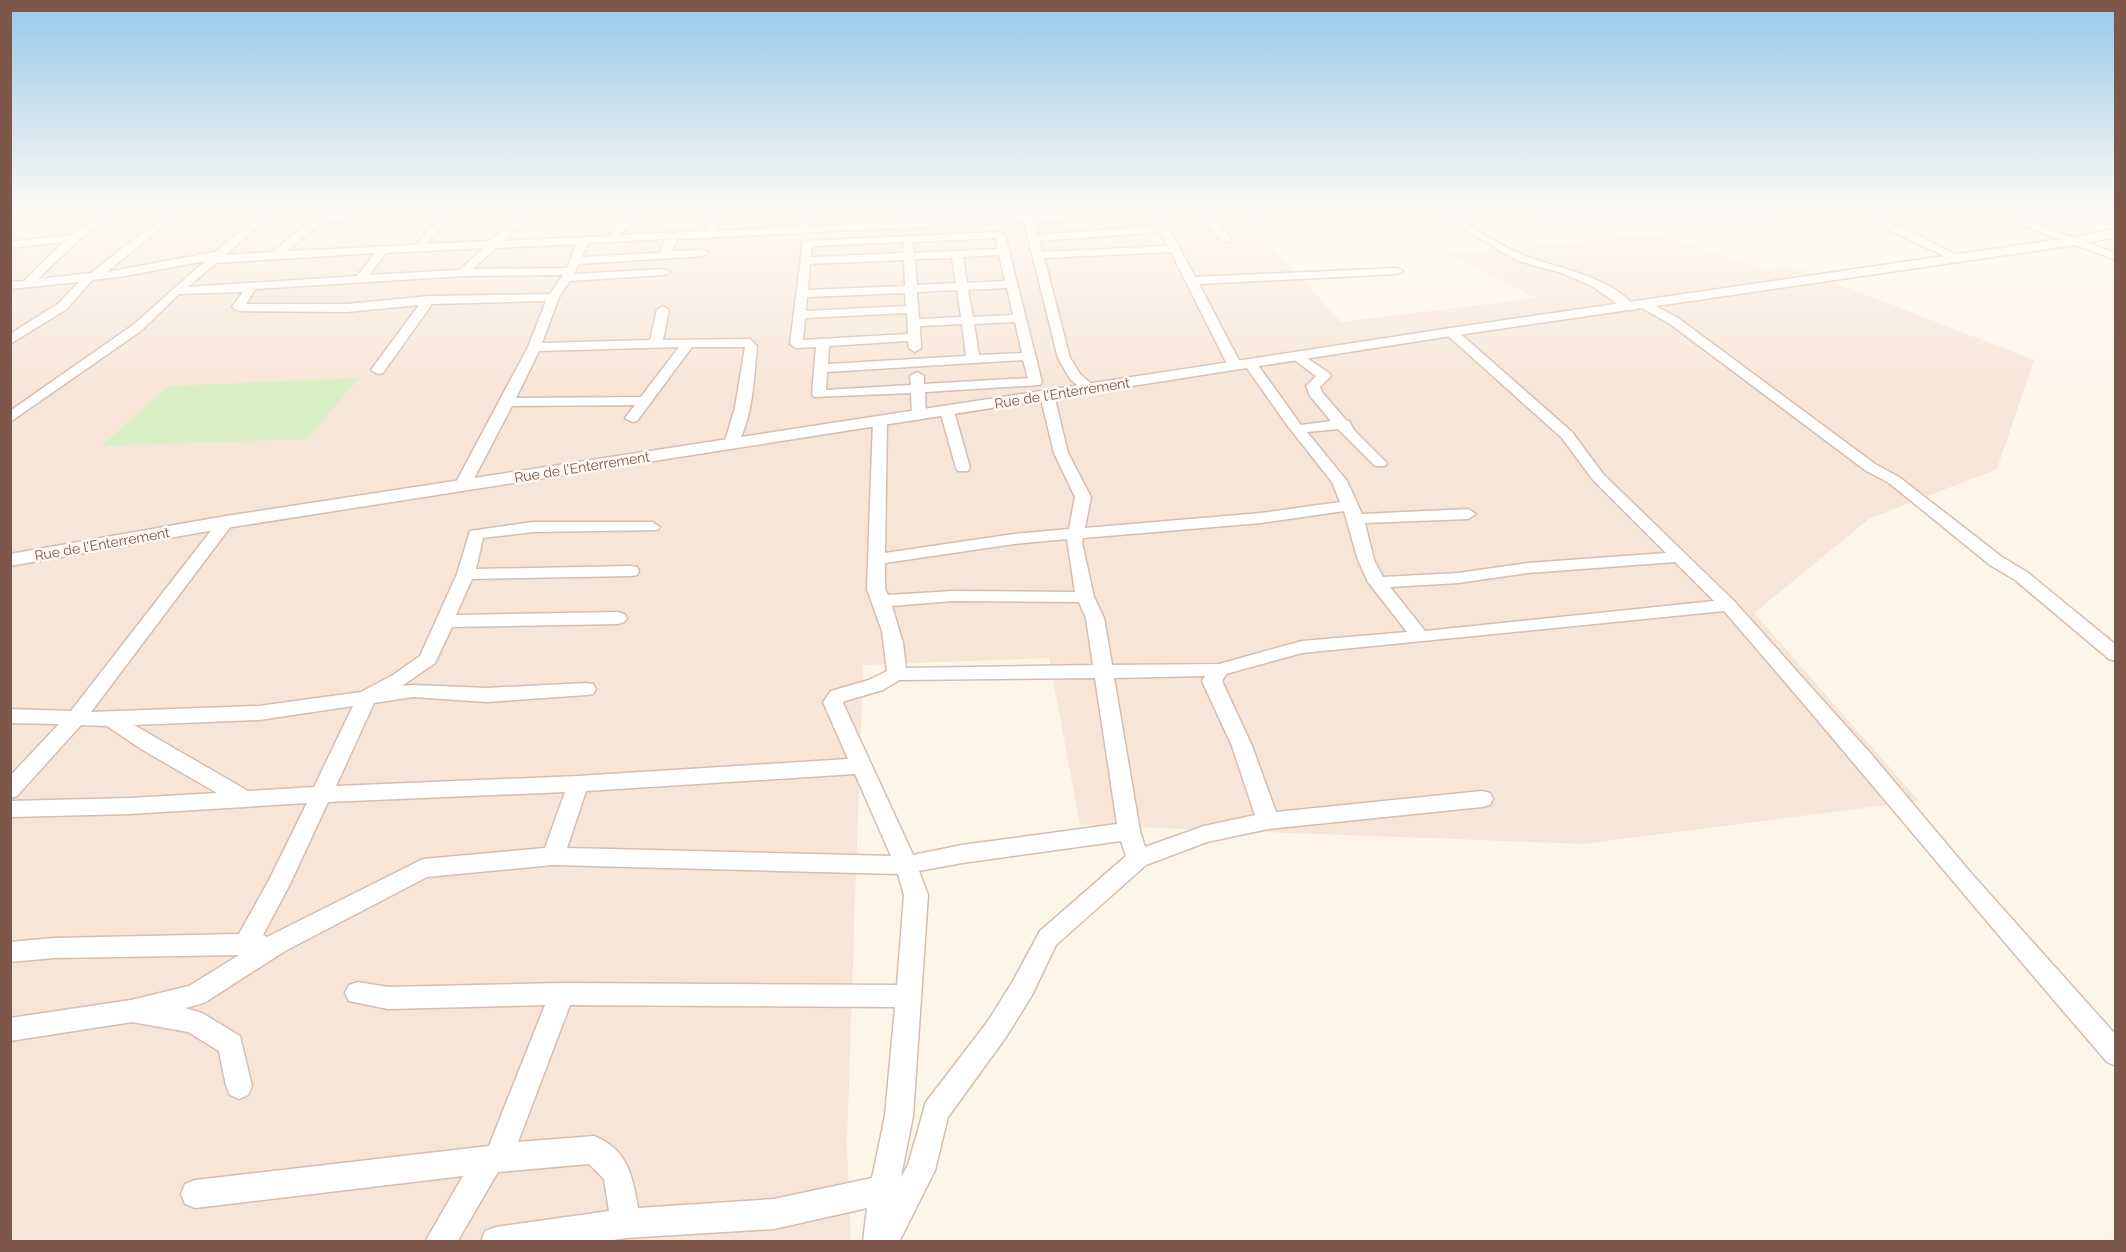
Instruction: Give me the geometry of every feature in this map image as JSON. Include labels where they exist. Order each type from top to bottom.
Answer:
[{"type":"street","points":[[26,285],[39,272]]},
{"type":"street","points":[[10,340],[63,306],[98,272]]},
{"type":"street","points":[[10,286],[126,272]]},
{"type":"street","points":[[10,418],[137,328],[198,272]]},
{"type":"street","points":[[360,279],[365,272]]},
{"type":"street","points":[[176,291],[484,272]]},
{"type":"street","points":[[462,486],[534,347],[553,297],[569,272]]},
{"type":"street","points":[[804,272],[796,344],[823,342],[857,326],[913,309]]},
{"type":"street","points":[[910,272],[919,416]]},
{"type":"street","points":[[960,272],[973,359]]},
{"type":"street","points":[[823,342],[819,394],[1035,382],[1009,272]]},
{"type":"street","points":[[1042,272],[1064,358],[1075,376],[1090,389]]},
{"type":"street","points":[[1186,272],[1242,365],[1268,385],[1279,407],[1339,481],[1353,512],[1366,560],[1377,582],[1420,637]]},
{"type":"street","points":[[1191,281],[1368,272]]},
{"type":"street","points":[[1569,272],[1674,321],[1870,467],[1894,480],[1996,561],[2021,576],[2115,655]]},
{"type":"street","name":"Rue de l'Enterrement","points":[[10,560],[226,522],[1451,332],[1861,272]]},
{"type":"street","points":[[802,294],[1012,284]]},
{"type":"street","points":[[236,287],[250,290],[238,307],[347,308],[429,300],[553,297]]},
{"type":"street","points":[[378,370],[429,300]]},
{"type":"street","points":[[656,343],[663,310]]},
{"type":"street","points":[[799,315],[914,337]]},
{"type":"street","points":[[914,323],[1020,318]]},
{"type":"street","points":[[1451,332],[1567,435],[1598,477],[1728,605],[1856,750],[1963,879],[2115,1054]]},
{"type":"street","points":[[534,347],[746,342],[751,346],[741,418],[731,444]]},
{"type":"street","points":[[632,418],[688,343]]},
{"type":"street","points":[[821,368],[1029,356]]},
{"type":"street","points":[[1298,356],[1324,376],[1313,386],[1315,393],[1344,424],[1349,433],[1380,463]]},
{"type":"street","points":[[1047,395],[1061,453],[1083,497],[1074,543],[1084,597],[1095,618],[1129,831],[1138,860]]},
{"type":"street","points":[[507,402],[646,401]]},
{"type":"street","points":[[10,406],[25,407]]},
{"type":"street","points":[[947,411],[963,468]]},
{"type":"street","points":[[880,421],[876,589],[882,601],[898,663],[896,674]]},
{"type":"street","points":[[1298,430],[1344,424]]},
{"type":"street","points":[[875,559],[1077,532],[1353,512],[1468,514]]},
{"type":"street","points":[[11,794],[76,718],[226,522]]},
{"type":"street","points":[[246,944],[279,884],[367,697],[400,679],[428,659],[447,621],[466,574],[476,534],[533,526],[652,527]]},
{"type":"street","points":[[1377,582],[1458,578],[1528,568],[1680,557]]},
{"type":"street","points":[[466,574],[631,571]]},
{"type":"street","points":[[882,601],[953,596],[1084,597]]},
{"type":"street","points":[[878,1242],[884,1190],[899,1116],[916,895],[906,864],[833,702],[838,696],[876,685],[896,674],[1219,669],[1302,647],[1728,605]]},
{"type":"street","points":[[447,621],[618,618]]},
{"type":"street","points":[[1219,669],[1212,681],[1242,746],[1268,821]]},
{"type":"street","points":[[10,716],[111,719],[259,713],[413,691],[487,695],[586,689]]},
{"type":"street","points":[[111,719],[148,744],[242,797]]},
{"type":"street","points":[[11,794],[130,806],[242,797],[578,784],[863,766]]},
{"type":"street","points":[[553,856],[578,784]]},
{"type":"street","points":[[884,1242],[897,1211],[921,1170],[936,1111],[997,1029],[1022,989],[1048,938],[1138,860],[1204,834],[1268,821],[1482,799]]},
{"type":"street","points":[[10,1030],[130,1011],[195,995],[276,944],[423,868],[553,856],[906,864],[1129,831]]},
{"type":"street","points":[[10,952],[54,948],[276,944]]},
{"type":"street","points":[[358,993],[388,998],[562,994],[908,996]]},
{"type":"street","points":[[440,1242],[494,1158],[562,994]]},
{"type":"street","points":[[130,1011],[193,1022],[231,1044],[238,1086]]},
{"type":"street","points":[[195,1194],[494,1158],[594,1150],[617,1172],[626,1223]]},
{"type":"street","points":[[496,1242],[626,1223],[774,1214],[884,1190]]},
{"type":"shaded area","points":[[10,272],[1296,272],[1341,322],[1537,298],[1484,272],[1809,272],[2034,360],[1997,469],[1869,519],[1754,613],[1919,801],[1583,844],[1080,825],[1049,658],[863,665],[847,1144],[851,1241],[11,1241]]},
{"type":"green space","points":[[359,378],[307,439],[101,446],[169,386]]}]
